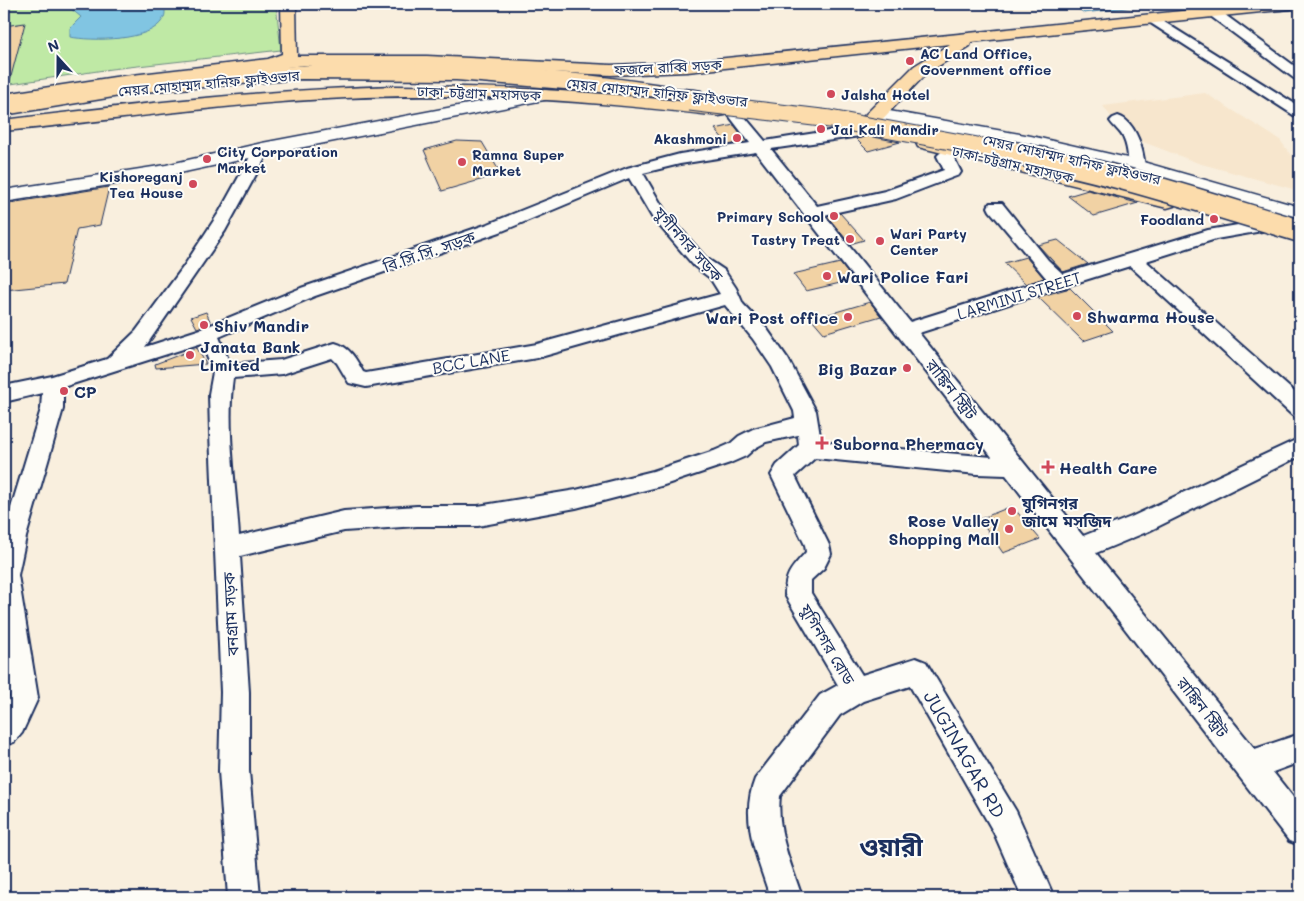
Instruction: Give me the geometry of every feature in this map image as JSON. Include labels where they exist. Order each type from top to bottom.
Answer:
[{"type":"main road","points":[[273,63],[288,57],[290,54],[288,4]]},
{"type":"main road","points":[[301,4],[303,49],[307,56],[315,60]]},
{"type":"main road","points":[[1213,12],[1290,4]]},
{"type":"main road","points":[[1213,12],[1300,12]]},
{"type":"main road","name":"ফজলে রাব্বি সড়ক","points":[[4,99],[115,82],[273,63],[315,60],[428,61],[611,70],[656,70],[732,64],[1213,12]]},
{"type":"main road","points":[[860,131],[920,70],[974,37]]},
{"type":"main road","points":[[888,47],[917,57],[923,64],[920,70]]},
{"type":"main road","points":[[4,104],[147,82],[293,70],[392,68],[491,71],[585,79],[693,98]]},
{"type":"main road","name":"মেয়র মোহাম্মদ হানিফ ফ্লাইওভার","points":[[4,112],[135,88],[228,78],[301,74],[456,75],[833,112],[1020,144],[1167,182],[1300,221]]},
{"type":"main road","name":"মেয়র মোহাম্মদ হানিফ ফ্লাইওভার","points":[[4,112],[198,87],[292,79],[375,77],[521,82],[693,98],[830,119],[1044,158],[1135,181],[1300,230]]},
{"type":"main road","points":[[4,119],[152,100],[320,85],[371,83],[463,84],[656,101],[693,98]]},
{"type":"main road","name":"ঢাকা-চট্টগ্রাম মহাসড়ক","points":[[4,126],[187,105],[341,93],[430,91],[543,95],[631,101],[860,131],[958,151],[1135,193],[1256,227],[1300,242]]},
{"type":"street","points":[[1213,12],[1300,76]]},
{"type":"street","points":[[1153,19],[1300,113]]},
{"type":"street","points":[[4,196],[214,162],[262,149],[543,95]]},
{"type":"street","name":"রাঙ্কিন স্ট্রিট","points":[[734,113],[1300,830]]},
{"type":"street","points":[[878,114],[1031,142],[1136,166],[1300,214]]},
{"type":"street","points":[[1118,122],[1128,130],[1136,151],[1135,193]]},
{"type":"street","name":"বি.সি.সি. সড়ক","points":[[4,394],[53,383],[208,334],[308,292],[494,228],[633,171],[680,159],[860,131]]},
{"type":"street","points":[[106,366],[126,354],[142,336],[181,283],[204,251],[245,186],[262,149]]},
{"type":"street","points":[[812,212],[890,195],[953,172],[945,156],[958,151]]},
{"type":"street","name":"যুগীনগর সড়ক","points":[[633,171],[658,213],[700,262],[717,274],[727,288],[735,307],[760,334],[781,364],[805,411],[811,448]]},
{"type":"street","points":[[996,207],[1042,264],[1061,283]]},
{"type":"street","name":"LARMINI STREET","points":[[906,330],[1061,283],[1132,258],[1214,234],[1256,227]]},
{"type":"street","points":[[1132,258],[1298,404]]},
{"type":"street","name":"BCC LANE","points":[[224,372],[282,367],[335,350],[345,358],[356,378],[366,380],[537,351],[594,334],[649,322],[731,297]]},
{"type":"street","points":[[208,334],[224,372]]},
{"type":"street","name":"বনগ্রাম সড়ক","points":[[224,372],[220,394],[220,433],[235,692],[234,771],[244,897]]},
{"type":"street","points":[[4,732],[12,723],[24,698],[5,575],[14,537],[52,409],[53,383]]},
{"type":"street","points":[[227,549],[344,521],[417,516],[478,516],[576,499],[653,480],[722,457],[738,450],[761,435],[797,427],[807,421]]},
{"type":"street","points":[[1078,549],[1140,524],[1300,446]]},
{"type":"street","points":[[811,448],[823,451],[977,465],[1013,466]]},
{"type":"street","name":"যুগিনগর রোড","points":[[811,448],[785,470],[783,474],[817,545],[819,554],[816,560],[801,572],[797,582],[798,595],[856,690]]},
{"type":"street","name":"JUGINAGAR RD","points":[[856,690],[916,671],[1005,822],[1038,897]]},
{"type":"street","points":[[786,897],[765,832],[763,811],[766,790],[830,706],[856,690]]},
{"type":"street","points":[[1249,766],[1300,748]]},
{"type":"shaded area","points":[[1205,93],[1280,140],[1290,154],[1300,160],[1300,191],[1198,163],[1125,135],[1103,106]]},
{"type":"green space","points":[[4,4],[276,4],[281,50],[111,69],[4,85]]},
{"type":"water","points":[[76,4],[164,4],[165,14],[156,27],[134,36],[105,39],[70,37],[70,28],[81,17],[70,8]]},
{"type":"water","points":[[1072,4],[1159,4],[1084,13]]},
{"type":"building","points":[[25,23],[9,84],[4,83],[4,26]]},
{"type":"building","points":[[734,125],[747,142],[728,145],[715,129]]},
{"type":"building","points":[[868,136],[900,142],[868,151],[856,139]]},
{"type":"building","name":"Ramna Super Market","points":[[457,141],[482,142],[501,174],[442,191],[424,150]]},
{"type":"building","points":[[109,187],[100,225],[77,229],[64,284],[4,290],[4,204]]},
{"type":"building","points":[[1088,190],[1138,203],[1094,216],[1068,196]]},
{"type":"building","points":[[840,213],[864,240],[850,244],[827,216]]},
{"type":"building","points":[[1058,240],[1088,264],[1063,272],[1038,245]]},
{"type":"building","points":[[1026,257],[1044,278],[1026,284],[1004,263]]},
{"type":"building","name":"Wari Police Fari","points":[[840,263],[853,280],[806,291],[793,274]]},
{"type":"building","name":"Shwarma House","points":[[1070,288],[1113,331],[1083,341],[1038,297]]},
{"type":"building","name":"Wari Post office","points":[[870,302],[881,316],[824,333],[812,319]]},
{"type":"building","points":[[206,312],[211,323],[197,328],[191,317]]},
{"type":"building","name":"Janata Bank Limited","points":[[197,348],[206,364],[156,368],[155,364]]},
{"type":"building","name":"Rose Valley Shopping Mall","points":[[1012,506],[1040,539],[1003,553],[980,519]]},
{"type":"place","name":"AC Land Office, Government office","points":[[910,61]]},
{"type":"place","name":"Jalsha Hotel","points":[[831,94]]},
{"type":"place","name":"Jai Kali Mandir","points":[[821,129]]},
{"type":"place","name":"Akashmoni","points":[[737,138]]},
{"type":"place","name":"City Corporation Market","points":[[207,159]]},
{"type":"place","name":"Ramna Super Market","points":[[462,162]]},
{"type":"place","name":"Kishoreganj Tea House","points":[[193,184]]},
{"type":"place","name":"Primary School","points":[[834,216]]},
{"type":"place","name":"Foodland","points":[[1214,219]]},
{"type":"place","name":"Tastry Treat","points":[[850,239]]},
{"type":"place","name":"Wari Party Center","points":[[880,241]]},
{"type":"place","name":"Wari Police Fari","points":[[827,276]]},
{"type":"place","name":"Shwarma House","points":[[1077,316]]},
{"type":"place","name":"Wari Post office","points":[[848,317]]},
{"type":"place","name":"Shiv Mandir","points":[[204,325]]},
{"type":"place","name":"Janata Bank Limited","points":[[190,355]]},
{"type":"place","name":"Big Bazar","points":[[907,368]]},
{"type":"place","name":"CP","points":[[64,391]]},
{"type":"place","name":"Suborna Phermacy","points":[[822,443]]},
{"type":"place","name":"Health Care","points":[[1048,467]]},
{"type":"place","name":"যুগিনগর জামে মসজিদ","points":[[1012,511]]},
{"type":"place","name":"Rose Valley Shopping Mall","points":[[1009,529]]},
{"type":"district","name":"ওয়ারী","points":[[891,846]]}]
